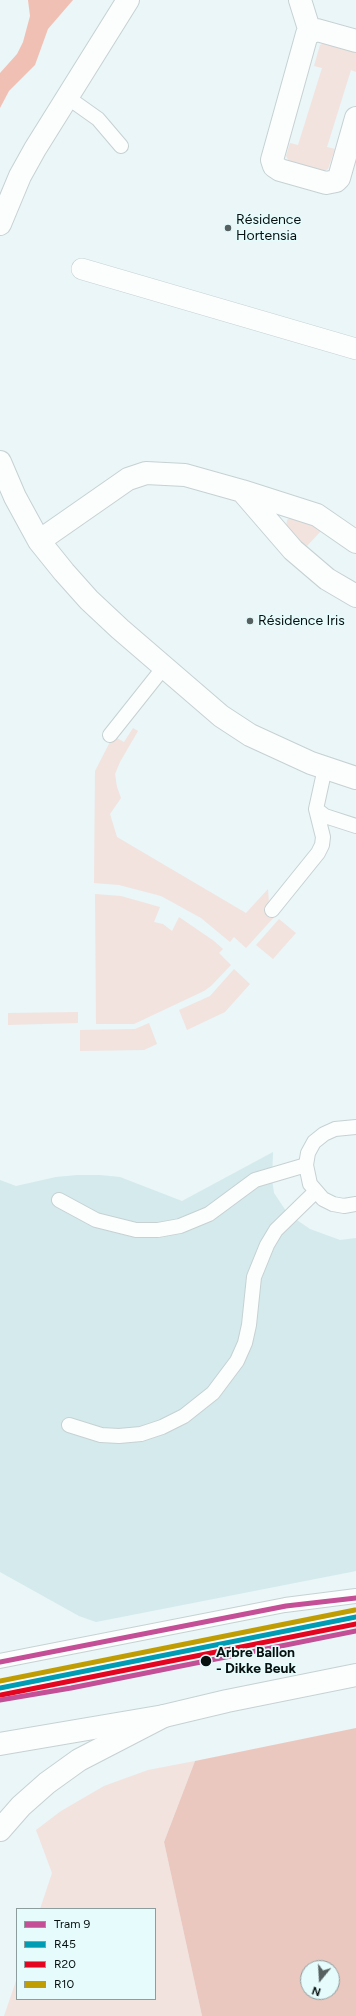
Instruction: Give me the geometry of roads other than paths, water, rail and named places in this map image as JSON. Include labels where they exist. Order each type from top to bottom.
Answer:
[{"type":"street","points":[[0,224],[20,176],[67,97],[128,0]]},
{"type":"street","points":[[300,0],[310,32]]},
{"type":"street","points":[[356,41],[317,30],[310,32],[306,37],[272,163],[280,170],[326,183],[336,181],[349,171],[356,118]]},
{"type":"street","points":[[82,269],[356,349]]},
{"type":"street","points":[[0,462],[15,497],[39,541],[64,572],[90,600],[164,667],[222,716],[250,735],[280,750],[325,768],[356,778]]},
{"type":"street","points":[[39,541],[128,480],[146,473],[185,474],[317,515],[356,542]]},
{"type":"street","points":[[242,491],[293,550],[327,579],[356,596]]},
{"type":"street","points":[[0,1744],[164,1716],[227,1701],[356,1675]]},
{"type":"street","points":[[0,1830],[20,1806],[46,1783],[79,1760],[164,1716]]},
{"type":"lane","points":[[67,97],[98,119],[121,146]]},
{"type":"lane","points":[[110,735],[164,667]]},
{"type":"lane","points":[[272,910],[318,853],[322,845],[323,837],[316,809],[325,768]]},
{"type":"lane","points":[[316,809],[325,816],[356,826]]},
{"type":"lane","points":[[356,1127],[335,1129],[324,1134],[314,1142],[308,1153],[306,1165],[308,1179],[315,1192],[323,1199],[333,1204],[344,1206],[356,1204]]},
{"type":"lane","points":[[59,1200],[96,1220],[109,1224],[136,1230],[158,1230],[180,1226],[209,1214],[255,1180],[306,1165]]},
{"type":"lane","points":[[69,1425],[101,1435],[119,1436],[141,1434],[162,1427],[184,1416],[213,1393],[237,1361],[245,1343],[249,1325],[254,1277],[267,1245],[276,1230],[315,1192]]},
{"type":"lane","points":[[0,1661],[285,1605],[356,1596]]},
{"type":"lane","points":[[0,1688],[356,1617]]},
{"type":"tram line","name":"9","points":[[0,1662],[286,1606],[356,1598]]},
{"type":"tram line","name":"9","points":[[0,1700],[71,1688],[356,1631]]},
{"type":"place","name":"Résidence Hortensia","points":[[228,228]]},
{"type":"place","name":"Résidence Iris","points":[[250,621]]},
{"type":"place","name":"Arbre Ballon - Dikke Beuk","points":[[206,1661]]}]
